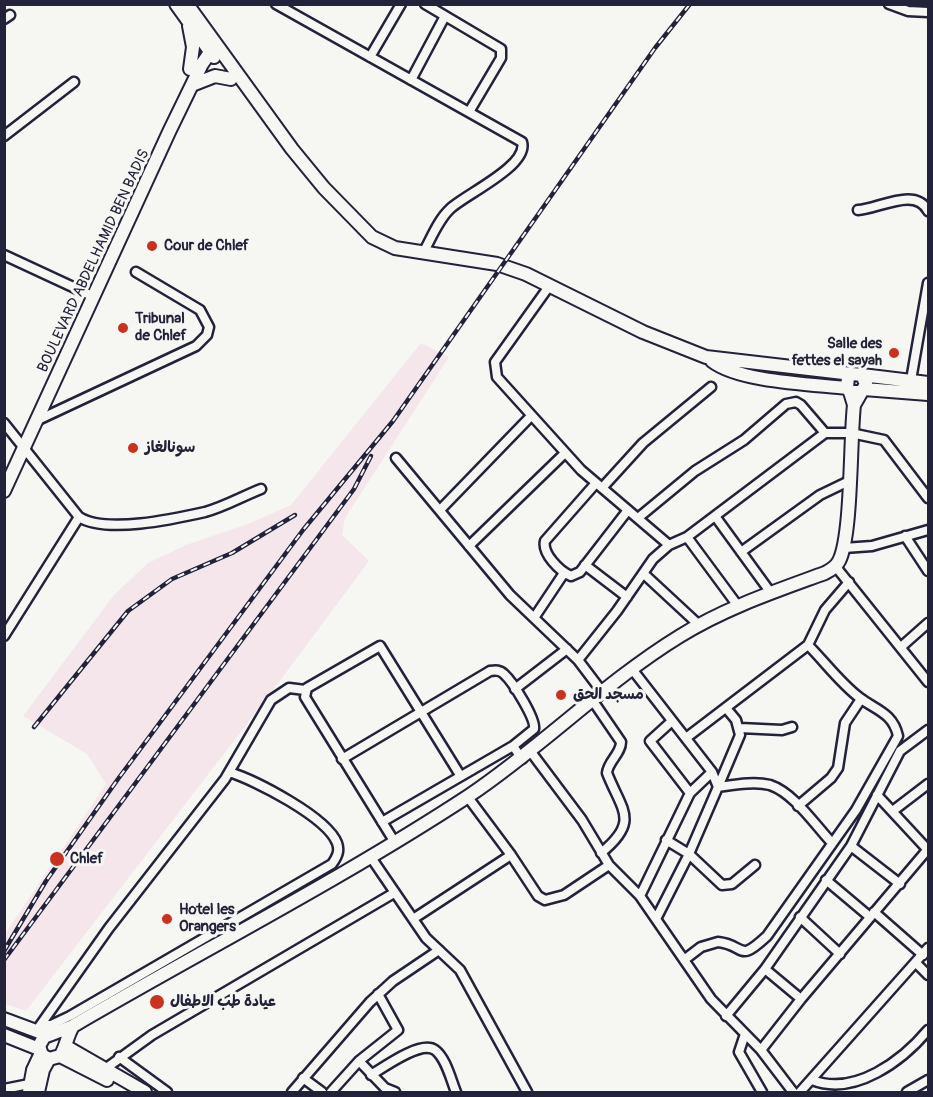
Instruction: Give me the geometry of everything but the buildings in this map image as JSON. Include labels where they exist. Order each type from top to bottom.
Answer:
[{"type":"main road","points":[[176,4],[312,174],[360,227],[387,245],[497,264],[550,285],[643,332],[706,357],[928,383]]},
{"type":"main road","points":[[187,4],[231,79],[267,118]]},
{"type":"main road","points":[[187,19],[193,47],[190,69]]},
{"type":"main road","name":"BOULEVARD ABDELHAMID BEN BADIS","points":[[4,474],[190,69],[210,45]]},
{"type":"main road","name":"BOULEVARD ABDELHAMID BEN BADIS","points":[[4,491],[19,442],[38,420],[210,45]]},
{"type":"main road","points":[[192,85],[215,76],[231,79]]},
{"type":"main road","points":[[706,357],[719,367],[761,378],[855,390],[928,394]]},
{"type":"main road","points":[[855,390],[846,382],[857,375]]},
{"type":"main road","points":[[32,1090],[50,1043],[73,1026],[164,967],[370,856],[467,796],[527,755],[632,669],[699,625],[738,606],[836,567],[844,548],[855,390],[865,379],[857,375]]},
{"type":"main road","points":[[4,1019],[145,1092]]},
{"type":"main road","points":[[4,1035],[50,1043],[130,1092]]},
{"type":"street","points":[[276,4],[522,142],[524,149],[497,177],[448,210],[423,253]]},
{"type":"street","points":[[370,57],[401,4]]},
{"type":"street","points":[[425,4],[490,41],[502,52],[501,58],[469,112]]},
{"type":"street","points":[[889,4],[908,11],[928,12]]},
{"type":"street","points":[[411,80],[445,16]]},
{"type":"street","points":[[4,136],[74,82]]},
{"type":"street","points":[[858,210],[872,209],[904,199],[919,201],[928,211]]},
{"type":"street","points":[[4,255],[88,294]]},
{"type":"street","points":[[38,420],[196,346],[207,335],[209,327],[200,309],[136,272]]},
{"type":"street","points":[[911,380],[928,283]]},
{"type":"street","points":[[550,285],[495,362],[497,377],[565,453],[669,545]]},
{"type":"street","points":[[627,510],[576,575],[564,573],[546,551],[545,541],[599,485],[643,443],[711,387]]},
{"type":"street","points":[[638,518],[695,471],[744,440],[786,404],[796,402],[801,405],[825,433]]},
{"type":"street","points":[[440,510],[531,416]]},
{"type":"street","points":[[4,423],[79,517],[98,525],[153,520],[207,511],[261,489]]},
{"type":"street","points":[[578,660],[653,559],[669,545],[687,537],[825,433],[851,433],[884,440],[928,498]]},
{"type":"street","points":[[4,442],[19,442]]},
{"type":"street","points":[[469,546],[565,453]]},
{"type":"street","points":[[396,458],[510,595],[578,660],[598,697],[621,742],[621,747],[607,767],[607,773],[626,815],[622,833],[602,853]]},
{"type":"street","points":[[741,552],[820,495],[849,481]]},
{"type":"street","points":[[715,516],[771,593]]},
{"type":"street","points":[[4,636],[79,517]]},
{"type":"street","points":[[844,548],[859,548],[928,530]]},
{"type":"street","points":[[906,536],[928,571]]},
{"type":"street","points":[[687,537],[738,606]]},
{"type":"street","points":[[585,565],[627,597]]},
{"type":"street","points":[[836,567],[928,682]]},
{"type":"street","points":[[534,618],[564,573]]},
{"type":"street","points":[[644,574],[699,625]]},
{"type":"street","points":[[686,738],[808,645],[825,610],[849,582]]},
{"type":"street","points":[[901,647],[928,623]]},
{"type":"street","points":[[684,960],[701,947],[718,942],[740,951],[755,947],[777,923],[865,796],[898,736],[891,720],[876,706],[861,699],[808,645]]},
{"type":"street","points":[[50,1043],[109,928],[189,828],[229,772],[271,700],[289,688],[305,690],[380,646],[460,775]]},
{"type":"street","points":[[515,689],[567,649]]},
{"type":"street","points":[[632,669],[712,772],[718,787]]},
{"type":"street","points":[[342,759],[490,671],[503,673],[515,689],[535,726],[513,746],[382,822]]},
{"type":"street","points":[[305,690],[305,697],[394,841]]},
{"type":"street","points":[[798,806],[831,778],[837,768],[844,723],[861,699]]},
{"type":"street","points":[[656,919],[689,854],[740,735],[740,728],[726,708]]},
{"type":"street","points":[[672,721],[650,741],[690,793]]},
{"type":"street","points":[[740,728],[782,730],[792,727]]},
{"type":"street","points":[[726,1016],[765,969],[851,846],[900,751],[928,729]]},
{"type":"street","points":[[513,746],[527,755],[609,865],[640,896],[726,1016],[761,1050],[793,1092]]},
{"type":"street","points":[[50,1043],[51,1024],[164,967],[332,864],[337,857],[339,852],[336,840],[315,821],[280,794],[248,778],[229,772]]},
{"type":"street","points":[[640,896],[690,793],[712,772]]},
{"type":"street","points":[[894,810],[928,784]]},
{"type":"street","points":[[718,787],[766,785],[782,793],[798,806],[832,843]]},
{"type":"street","points":[[761,1050],[801,999],[928,849],[894,810],[877,795]]},
{"type":"street","points":[[467,796],[538,896],[545,900],[564,895],[609,865]]},
{"type":"street","points":[[666,840],[689,854],[722,885],[732,884],[755,865]]},
{"type":"street","points":[[851,846],[900,884]]},
{"type":"street","points":[[413,919],[511,855]]},
{"type":"street","points":[[370,856],[413,919],[439,950],[460,970],[527,1092]]},
{"type":"street","points":[[800,1092],[926,951],[826,880]]},
{"type":"street","points":[[105,1070],[119,1057],[394,893]]},
{"type":"street","points":[[800,917],[840,954]]},
{"type":"street","points":[[292,1092],[378,994],[439,950]]},
{"type":"street","points":[[916,963],[928,975]]},
{"type":"street","points":[[765,969],[801,999]]},
{"type":"street","points":[[331,1092],[359,1061],[398,1030],[378,994]]},
{"type":"street","points":[[812,1080],[830,1088],[849,1087],[874,1079],[900,1062],[928,1030]]},
{"type":"street","points":[[745,1034],[739,1052],[762,1092]]},
{"type":"street","points":[[371,1075],[409,1052],[429,1047],[436,1051],[442,1060],[456,1092]]},
{"type":"street","points":[[119,1057],[167,1092]]},
{"type":"street","points":[[359,1061],[385,1089],[395,1092]]},
{"type":"street","points":[[125,1080],[130,1065]]},
{"type":"street","points":[[303,1078],[322,1092]]},
{"type":"street","points":[[907,1092],[928,1080]]},
{"type":"street","points":[[4,1089],[32,1090]]},
{"type":"shaded area","points":[[421,343],[449,357],[345,518],[342,535],[369,561],[273,690],[26,1011],[5,1004],[5,934],[106,784],[87,754],[23,716],[114,595],[148,563],[186,545],[248,524],[291,505]]},
{"type":"railway","points":[[4,951],[46,881],[118,779],[303,530],[393,421],[655,48],[690,4]]},
{"type":"railway","points":[[4,960],[354,489],[371,456]]},
{"type":"railway","points":[[34,727],[128,611],[172,579],[232,553],[295,515]]},
{"type":"place","name":"Cour de Chlef","points":[[152,246]]},
{"type":"place","name":"Tribunal de Chlef","points":[[123,328]]},
{"type":"place","name":"Salle des fettes el sayah","points":[[894,353]]},
{"type":"place","name":"سونالغاز","points":[[133,448]]},
{"type":"place","name":"مسجد الحق","points":[[561,695]]},
{"type":"place","name":"Chlef","points":[[57,859]]},
{"type":"place","name":"Hotel les Orangers","points":[[167,919]]},
{"type":"place","name":"عيادة طب الاطفال","points":[[157,1002]]}]
